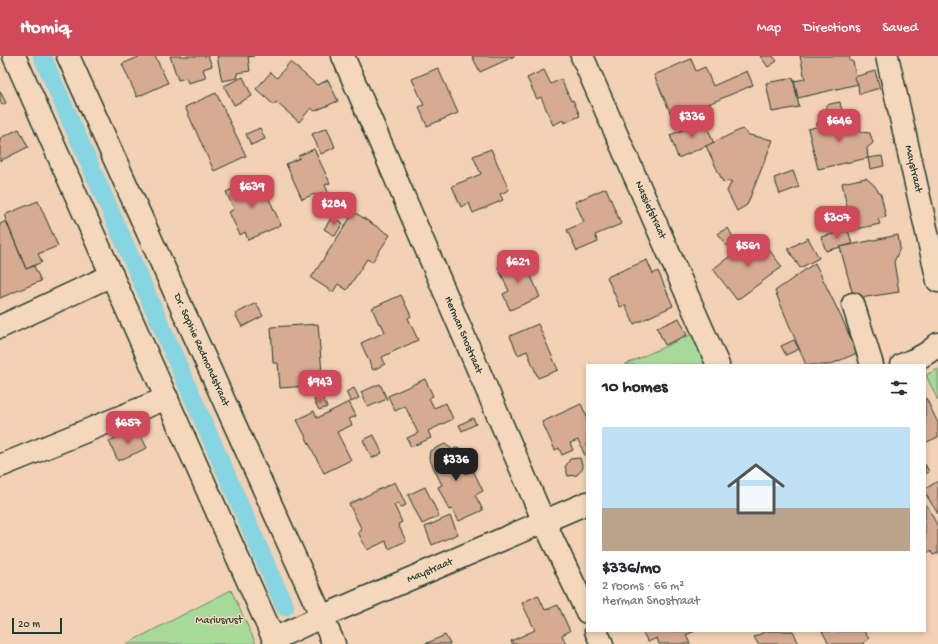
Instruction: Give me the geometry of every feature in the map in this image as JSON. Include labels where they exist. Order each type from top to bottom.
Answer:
[{"type":"street","points":[[14,56],[275,641]]},
{"type":"street","name":"Dr. Sophie Redmondstraat","points":[[68,56],[334,644]]},
{"type":"street","name":"Herman Snostraat","points":[[342,56],[544,522],[586,610]]},
{"type":"street","name":"Nassiefstraat","points":[[582,56],[718,364]]},
{"type":"street","name":"Maystraat","points":[[887,56],[938,281]]},
{"type":"street","points":[[0,327],[112,275]]},
{"type":"street","points":[[853,304],[872,364]]},
{"type":"street","points":[[904,364],[926,354],[938,344]]},
{"type":"street","points":[[0,466],[167,398]]},
{"type":"street","name":"Maystraat","points":[[275,641],[321,617],[586,503]]},
{"type":"street","points":[[596,632],[602,644]]},
{"type":"green space","points":[[697,332],[712,364],[626,364]]},
{"type":"green space","points":[[938,369],[938,401],[926,375]]},
{"type":"green space","name":"Mariusrust","points":[[231,590],[256,644],[126,644]]},
{"type":"building","points":[[141,56],[155,56],[168,83],[137,97],[122,64]]},
{"type":"building","points":[[170,56],[208,56],[212,66],[203,69],[206,78],[188,83],[186,78],[178,80]]},
{"type":"building","points":[[217,56],[254,56],[248,57],[250,71],[237,73],[238,78],[222,81]]},
{"type":"building","points":[[472,56],[515,56],[480,72]]},
{"type":"building","points":[[760,56],[773,56],[777,61],[768,67]]},
{"type":"building","points":[[800,56],[850,56],[849,60],[853,62],[858,84],[798,98],[794,81],[805,79]]},
{"type":"building","points":[[691,59],[696,71],[705,67],[713,86],[747,71],[753,85],[673,119],[654,75]]},
{"type":"building","points":[[290,62],[317,85],[328,80],[338,101],[315,111],[311,108],[299,122],[276,102],[274,105],[256,89],[271,72],[277,78]]},
{"type":"building","points":[[438,68],[458,113],[427,126],[419,107],[424,105],[412,79]]},
{"type":"building","points":[[544,70],[551,84],[561,79],[580,116],[564,123],[563,120],[553,125],[541,97],[537,99],[527,78]]},
{"type":"building","points":[[875,71],[880,88],[859,94],[858,84],[854,77]]},
{"type":"building","points":[[243,77],[252,96],[234,105],[224,86]]},
{"type":"building","points":[[793,78],[799,107],[772,112],[766,83]]},
{"type":"building","points":[[0,91],[6,103],[2,105],[0,102]]},
{"type":"building","points":[[216,93],[246,156],[214,171],[185,107]]},
{"type":"building","points":[[840,102],[842,112],[828,115],[826,105]]},
{"type":"building","points":[[832,118],[836,125],[850,124],[849,119],[858,118],[861,132],[870,133],[873,143],[867,148],[868,158],[818,169],[808,129],[816,127],[818,121]]},
{"type":"building","points":[[705,121],[714,144],[678,158],[670,135]]},
{"type":"building","points":[[260,128],[265,139],[251,145],[246,134]]},
{"type":"building","points":[[327,128],[335,147],[321,154],[312,134]]},
{"type":"building","points":[[19,129],[28,147],[0,161],[0,138]]},
{"type":"building","points":[[742,129],[749,135],[773,140],[747,205],[737,211],[727,191],[732,181],[723,182],[706,146]]},
{"type":"building","points":[[314,149],[330,183],[325,185],[332,201],[321,207],[315,194],[302,199],[286,164],[300,158],[298,156]]},
{"type":"building","points":[[491,149],[509,190],[500,194],[503,200],[473,213],[469,203],[461,207],[452,186],[481,174],[473,156]]},
{"type":"building","points":[[882,156],[884,166],[870,169],[868,158]]},
{"type":"building","points":[[793,171],[799,187],[780,194],[774,178]]},
{"type":"building","points":[[259,177],[281,225],[248,240],[245,232],[240,235],[229,212],[234,209],[226,192]]},
{"type":"building","points":[[866,178],[874,185],[881,195],[886,217],[878,219],[880,224],[852,230],[842,183]]},
{"type":"building","points":[[606,188],[621,224],[595,235],[598,242],[577,251],[567,230],[584,222],[575,202]]},
{"type":"building","points":[[38,201],[58,246],[38,254],[42,262],[26,269],[4,215]]},
{"type":"building","points":[[354,212],[390,235],[372,262],[367,259],[347,290],[338,284],[333,292],[311,278]]},
{"type":"building","points":[[332,217],[343,223],[335,236],[324,229]]},
{"type":"building","points":[[6,221],[26,269],[34,266],[41,281],[0,298],[0,224]]},
{"type":"building","points":[[728,228],[735,241],[726,246],[718,233]]},
{"type":"building","points":[[848,230],[852,244],[826,251],[821,237]]},
{"type":"building","points":[[758,235],[782,267],[737,300],[713,269]]},
{"type":"building","points":[[898,235],[900,248],[894,262],[899,292],[854,299],[840,247]]},
{"type":"building","points":[[808,238],[819,258],[800,268],[788,249]]},
{"type":"building","points":[[523,257],[540,297],[510,310],[503,294],[509,291],[498,267]]},
{"type":"building","points":[[647,260],[653,274],[658,271],[673,306],[634,324],[625,305],[620,307],[607,277]]},
{"type":"building","points":[[815,263],[857,353],[831,364],[806,364],[775,291]]},
{"type":"building","points":[[401,295],[411,316],[408,318],[418,340],[382,357],[385,364],[373,370],[361,343],[385,332],[381,323],[379,324],[372,308]]},
{"type":"building","points":[[256,303],[263,316],[242,327],[235,314]]},
{"type":"building","points":[[679,318],[687,335],[665,345],[657,328]]},
{"type":"building","points":[[318,324],[323,385],[280,388],[278,363],[273,363],[271,327]]},
{"type":"building","points":[[538,324],[558,370],[538,378],[527,351],[518,355],[510,336]]},
{"type":"building","points":[[794,340],[799,349],[786,355],[781,346]]},
{"type":"building","points":[[425,379],[433,396],[429,398],[434,408],[446,403],[453,419],[428,431],[431,438],[411,447],[407,438],[418,433],[405,406],[395,411],[388,396]]},
{"type":"building","points":[[380,384],[387,399],[368,407],[361,392]]},
{"type":"building","points":[[354,388],[359,398],[351,402],[346,392]]},
{"type":"building","points":[[322,397],[327,407],[319,410],[314,400]]},
{"type":"building","points":[[926,398],[938,423],[938,437],[926,443]]},
{"type":"building","points":[[349,402],[356,416],[349,419],[352,425],[337,432],[351,460],[324,473],[297,420],[314,411],[317,418]]},
{"type":"building","points":[[581,404],[586,415],[586,458],[578,440],[570,443],[573,450],[562,455],[559,448],[555,450],[542,422]]},
{"type":"building","points":[[473,418],[476,424],[462,431],[459,425]]},
{"type":"building","points":[[137,428],[147,448],[118,461],[109,441]]},
{"type":"building","points":[[374,435],[382,453],[372,458],[363,440]]},
{"type":"building","points":[[445,444],[453,450],[455,448],[463,449],[467,457],[462,466],[466,474],[473,470],[483,491],[475,495],[483,510],[459,521],[452,509],[449,510],[438,487],[442,485],[429,458],[430,451]]},
{"type":"building","points":[[580,458],[583,468],[577,475],[568,476],[565,467],[570,459]]},
{"type":"building","points":[[926,466],[929,472],[926,474]]},
{"type":"building","points":[[938,481],[938,514],[926,495],[926,488]]},
{"type":"building","points":[[395,482],[406,505],[400,508],[398,503],[394,505],[402,522],[398,524],[406,541],[389,549],[386,541],[367,550],[358,532],[362,530],[349,504]]},
{"type":"building","points":[[425,487],[439,516],[422,524],[408,495]]},
{"type":"building","points":[[926,506],[938,527],[938,553],[933,555],[931,551],[926,554]]},
{"type":"building","points":[[450,516],[458,534],[432,545],[425,527]]},
{"type":"building","points":[[538,595],[545,610],[558,605],[570,631],[562,635],[566,644],[513,644],[511,641],[535,630],[522,603]]},
{"type":"building","points":[[643,632],[693,632],[686,635],[690,644],[659,644],[657,638],[648,642]]},
{"type":"building","points":[[764,632],[793,632],[799,644],[758,644],[754,637]]},
{"type":"building","points":[[823,632],[865,632],[869,639],[863,643],[864,644],[829,644]]},
{"type":"building","points":[[445,635],[450,644],[425,644]]},
{"type":"waterway","points":[[42,56],[285,607]]}]
